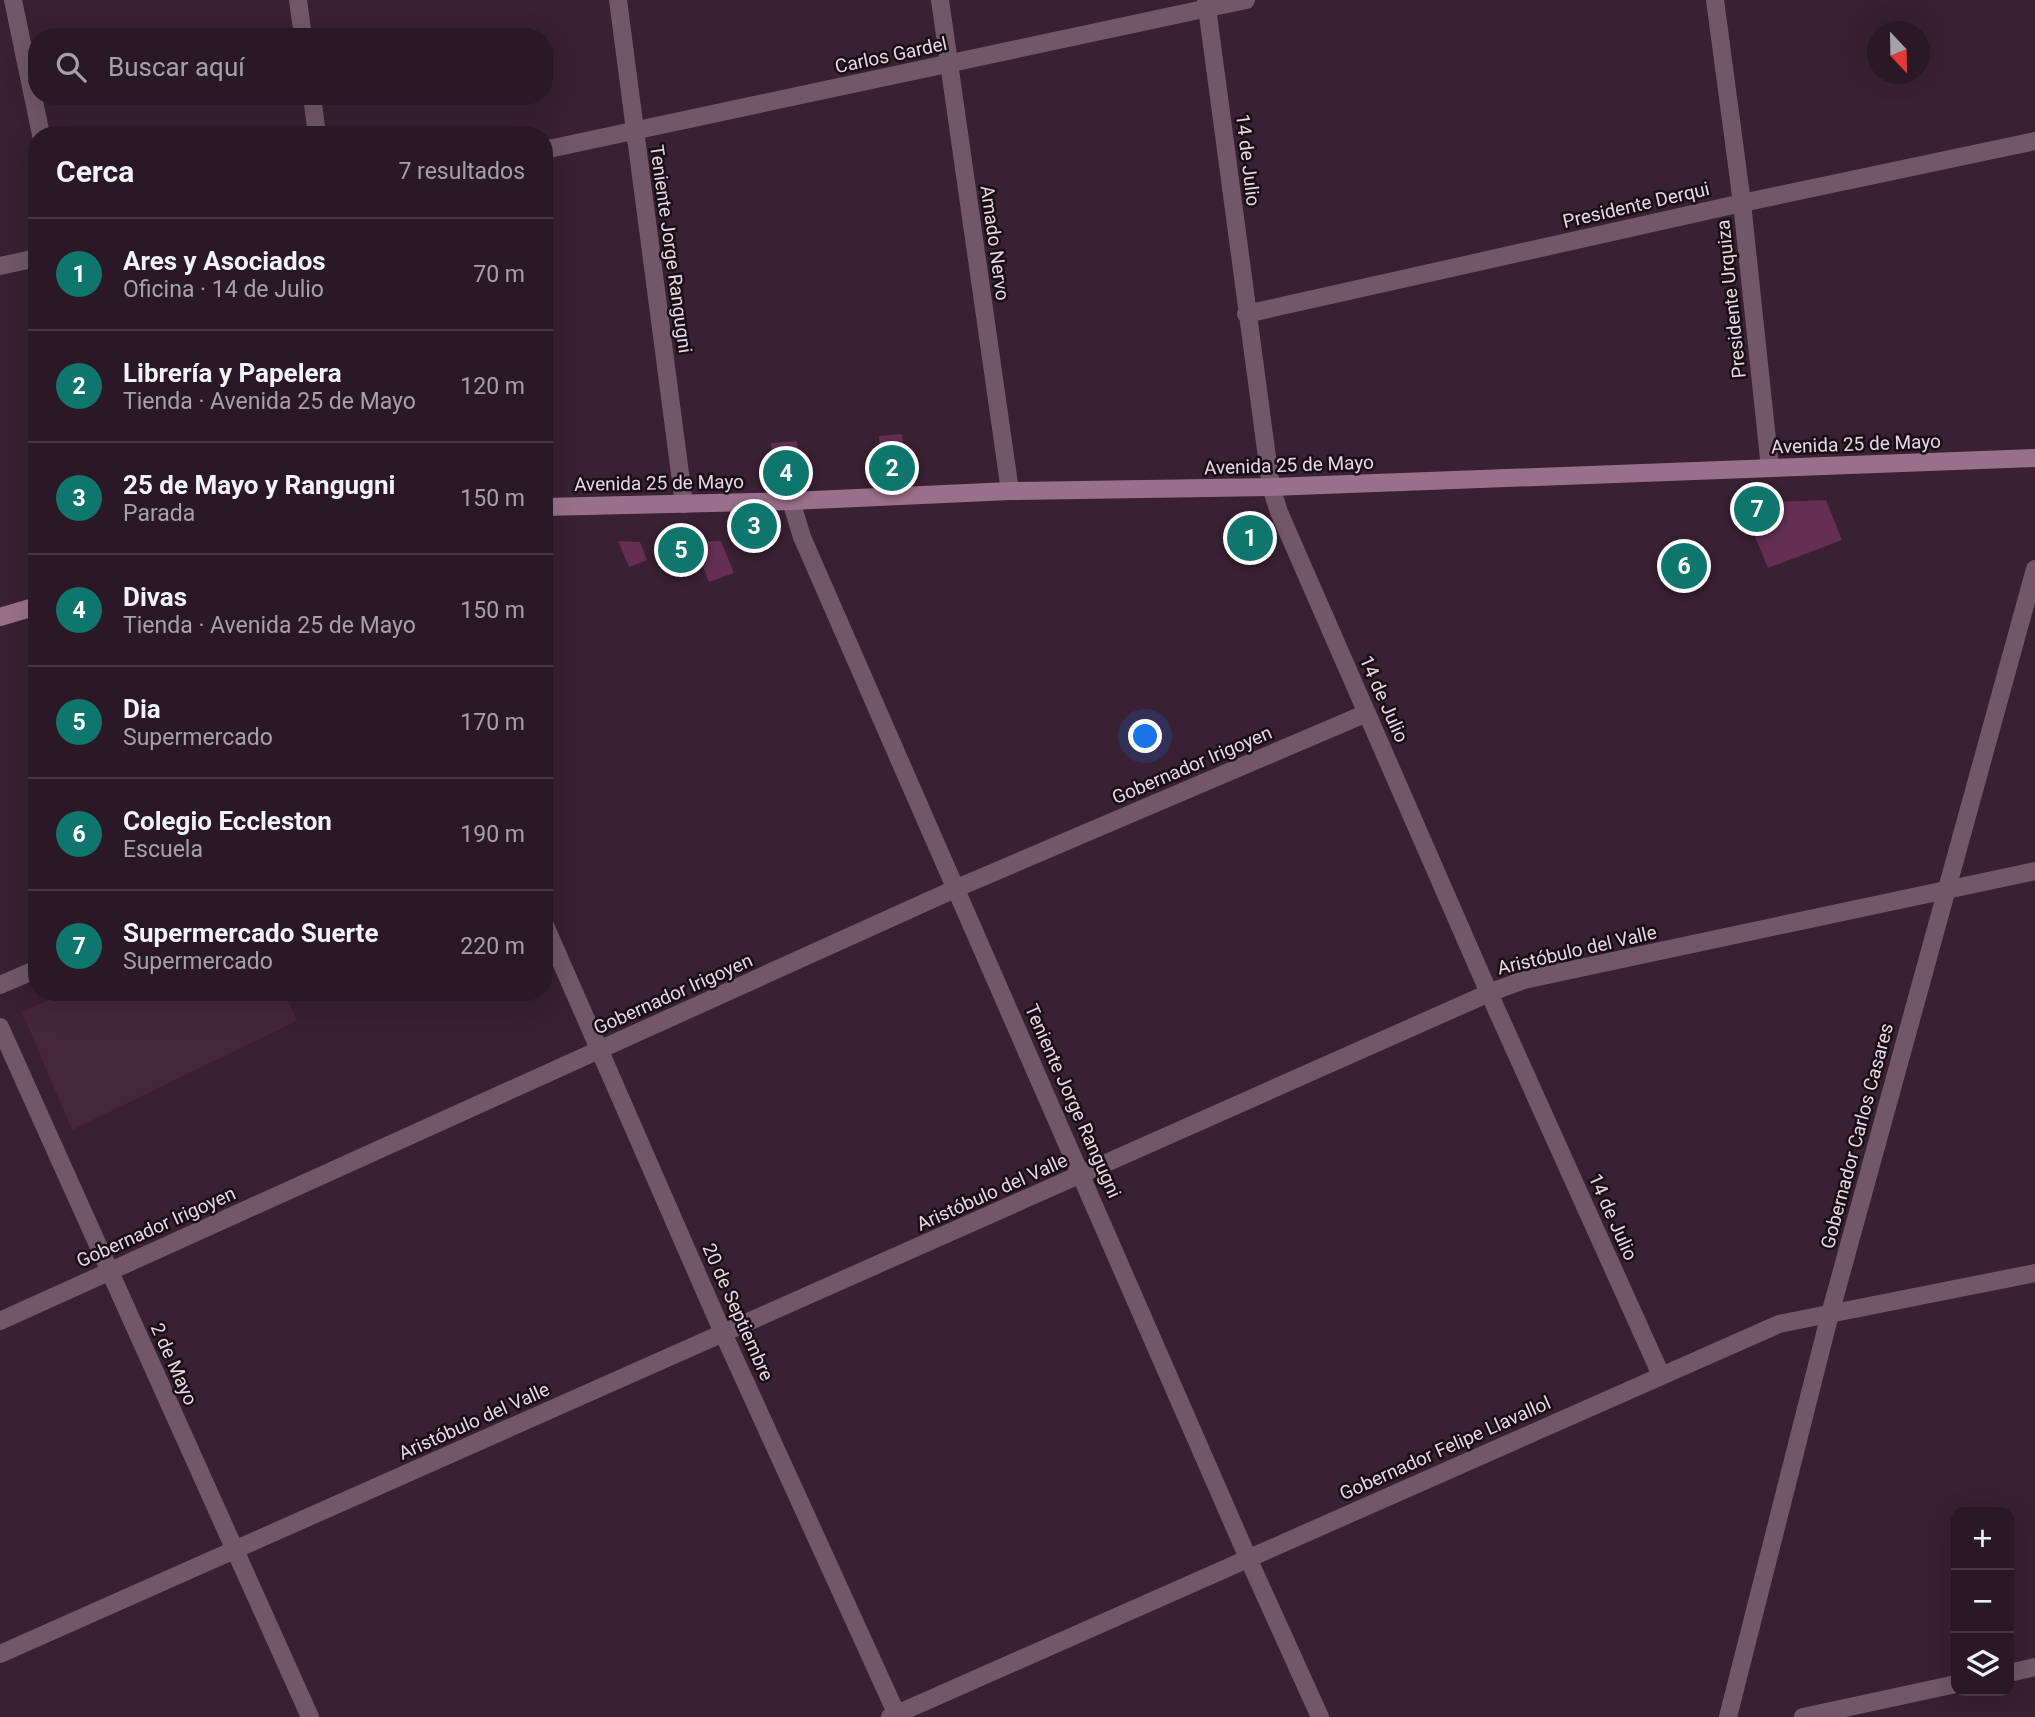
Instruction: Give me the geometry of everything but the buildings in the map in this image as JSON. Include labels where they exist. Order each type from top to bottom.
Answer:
[{"type":"main road","name":"Avenida 25 de Mayo","points":[[553,507],[791,501],[1010,491],[1271,487],[2035,458]]},
{"type":"main road","points":[[0,617],[28,609]]},
{"type":"street","points":[[13,0],[28,72]]},
{"type":"street","points":[[298,0],[302,28]]},
{"type":"street","name":"Teniente Jorge Rangugni","points":[[618,0],[684,504]]},
{"type":"street","name":"Amado Nervo","points":[[940,0],[1010,491]]},
{"type":"street","name":"Carlos Gardel","points":[[553,148],[948,64],[1206,4],[1246,0]]},
{"type":"street","name":"Presidente Urquiza","points":[[1715,0],[1742,203],[1770,468]]},
{"type":"street","name":"14 de Julio","points":[[1206,4],[1246,314],[1271,487],[1279,512],[1489,993],[1661,1375]]},
{"type":"street","points":[[35,105],[39,126]]},
{"type":"street","points":[[313,105],[316,126]]},
{"type":"street","name":"Presidente Derqui","points":[[1246,314],[1742,203],[2035,141]]},
{"type":"street","points":[[0,266],[28,260]]},
{"type":"street","name":"Teniente Jorge Rangugni","points":[[791,501],[802,537],[1320,1717]]},
{"type":"street","name":"Gobernador Carlos Casares","points":[[1728,1717],[1830,1314],[2035,569]]},
{"type":"street","name":"Gobernador Irigoyen","points":[[0,1321],[957,888],[1367,713]]},
{"type":"street","name":"Aristóbulo del Valle","points":[[0,1654],[1489,993],[1524,980],[2035,871]]},
{"type":"street","name":"20 de Septiembre","points":[[553,943],[723,1333],[895,1716]]},
{"type":"street","points":[[0,985],[28,973]]},
{"type":"street","name":"2 de Mayo","points":[[0,1027],[310,1717]]},
{"type":"street","name":"Gobernador Felipe Llavallol","points":[[895,1716],[1779,1324],[1798,1318],[2035,1273]]},
{"type":"street","points":[[2014,1672],[2035,1667]]},
{"type":"street","points":[[1803,1717],[1951,1685]]},
{"type":"shaded area","points":[[46,1001],[288,1001],[297,1021],[72,1130],[22,1012]]},
{"type":"place","name":"Librería y Papelera","points":[[892,468]]},
{"type":"place","name":"Divas","points":[[786,473]]},
{"type":"place","name":"Supermercado Suerte","points":[[1757,509]]},
{"type":"place","name":"25 de Mayo y Rangugni","points":[[754,526]]},
{"type":"place","name":"Ares y Asociados","points":[[1250,538]]},
{"type":"place","name":"Dia","points":[[681,550]]},
{"type":"place","name":"Colegio Eccleston","points":[[1684,566]]}]
